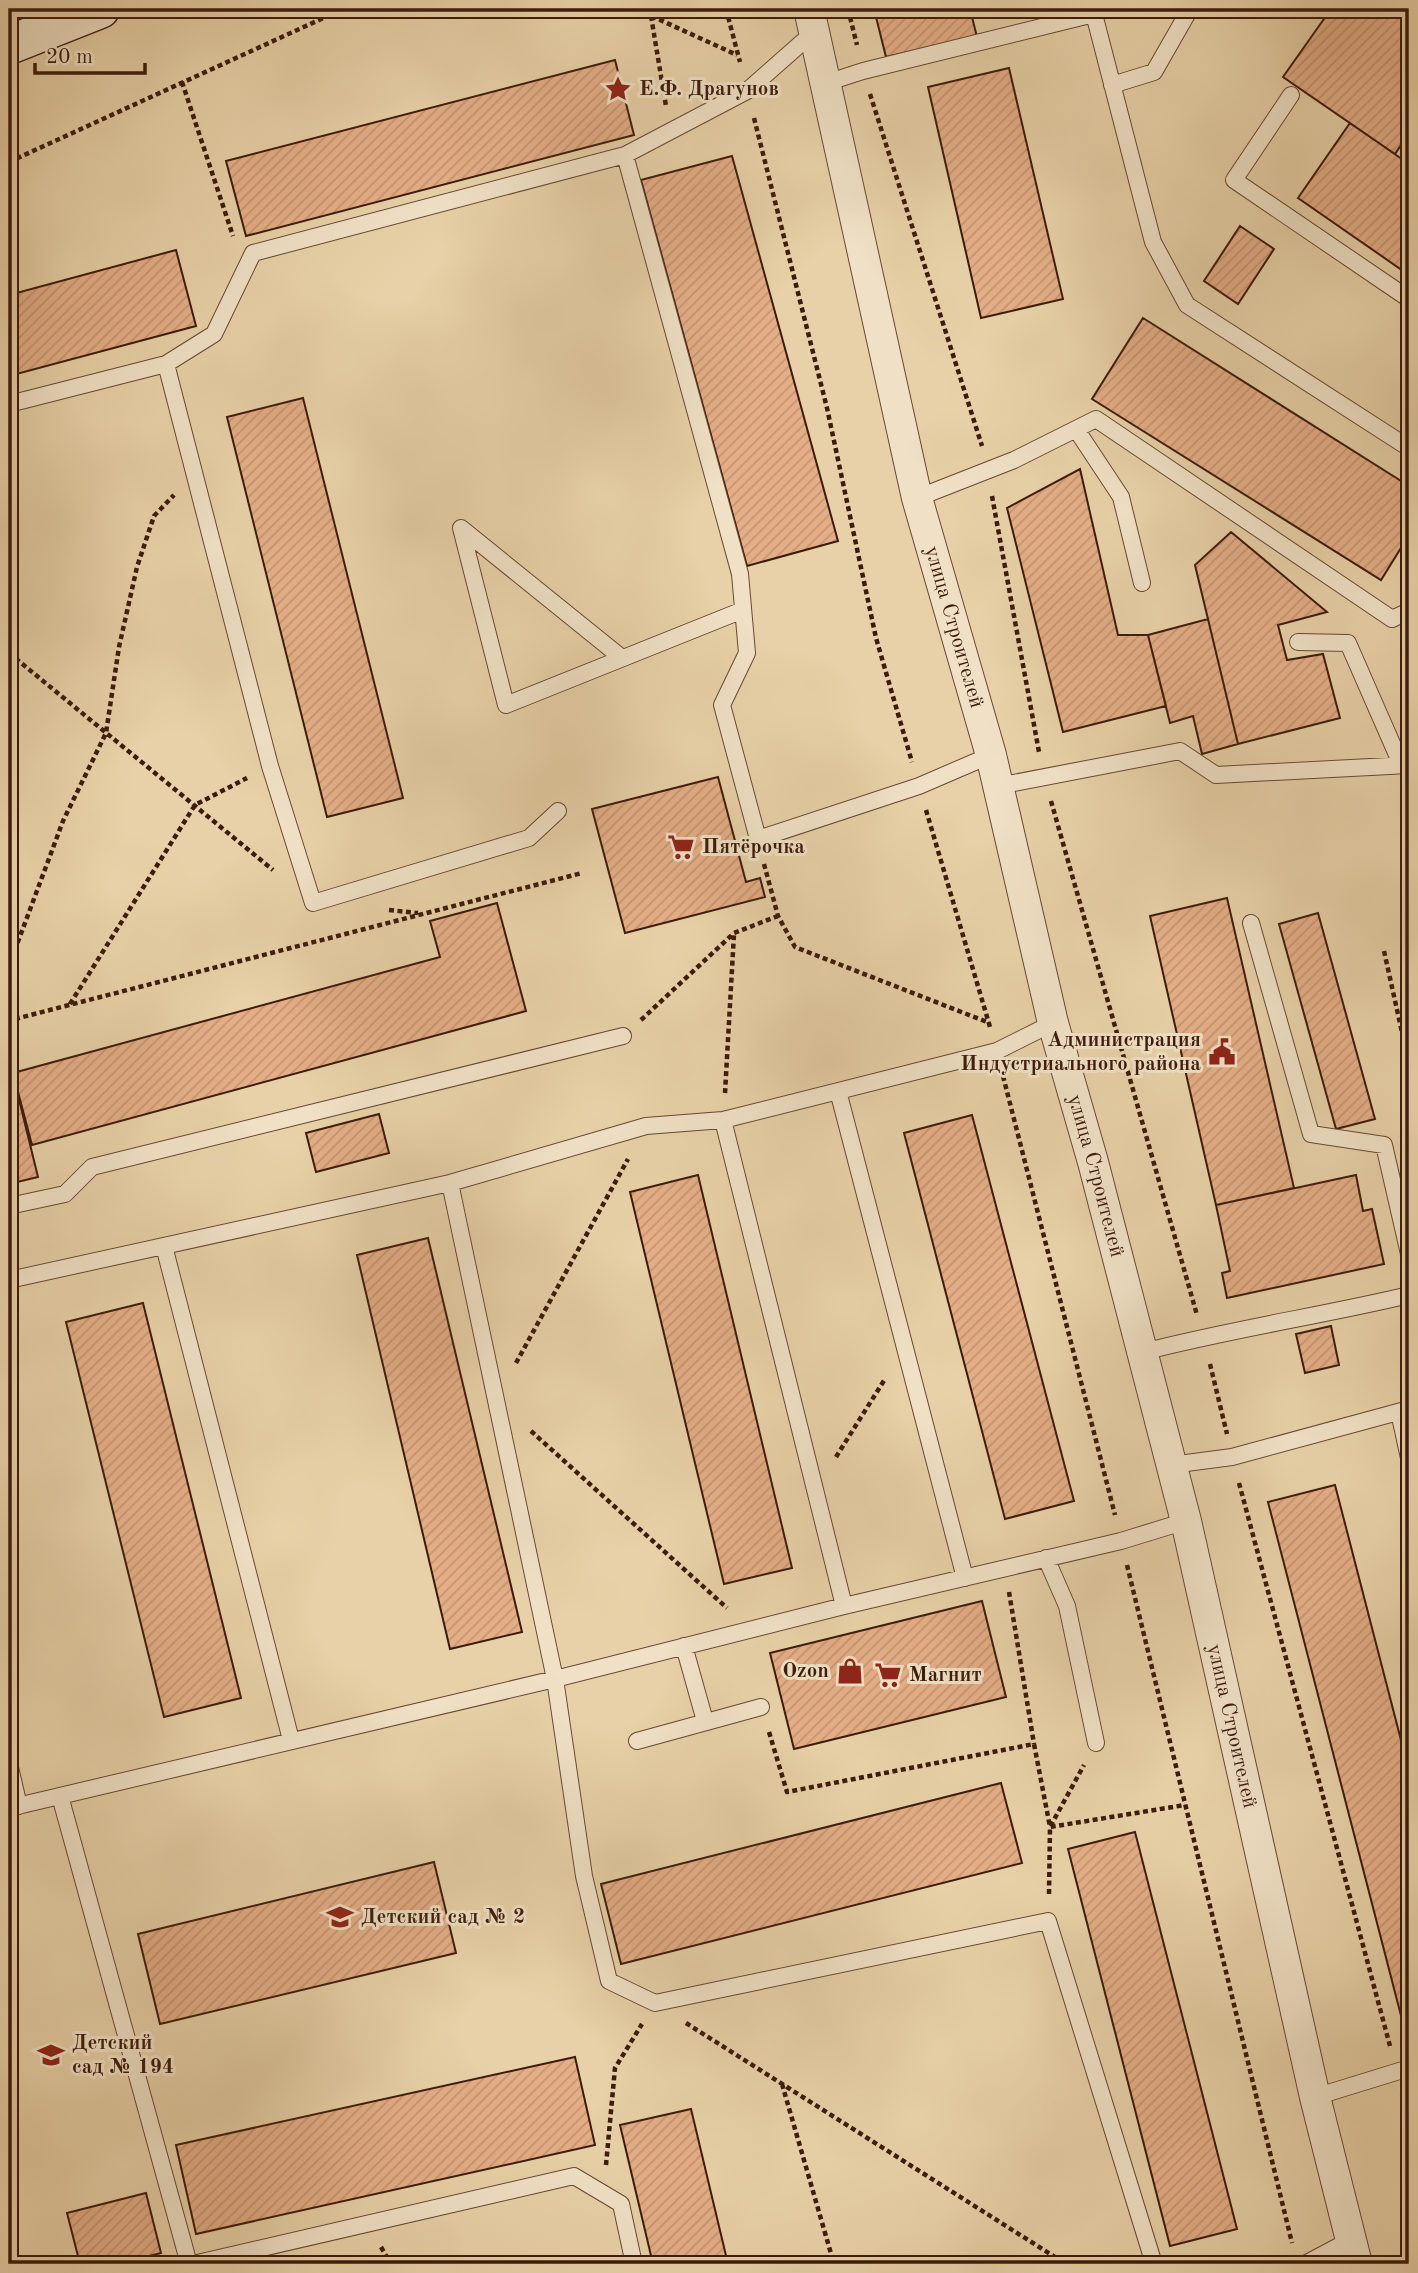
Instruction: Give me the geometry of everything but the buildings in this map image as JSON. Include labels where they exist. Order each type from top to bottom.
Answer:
[{"type":"street","points":[[9,45],[100,9]]},
{"type":"street","name":"улица Строителей","points":[[812,20],[917,498],[991,755],[1053,1023],[1186,1521],[1315,2097],[1354,2252]]},
{"type":"lane","points":[[1112,85],[1154,72],[1190,9]]},
{"type":"lane","points":[[826,83],[1096,11],[1112,85],[1153,242],[1186,305],[1409,448]]},
{"type":"lane","points":[[9,404],[166,364],[214,334],[253,253],[625,155],[747,91],[812,20]]},
{"type":"lane","points":[[1291,95],[1234,180],[1409,299]]},
{"type":"lane","points":[[625,155],[740,574],[747,653],[722,705],[758,839],[919,786],[991,755]]},
{"type":"lane","points":[[166,364],[270,766],[313,903],[529,838],[558,811]]},
{"type":"lane","points":[[917,498],[1014,460],[1096,419],[1392,619],[1409,611]]},
{"type":"lane","points":[[1076,429],[1121,497],[1142,583]]},
{"type":"lane","points":[[622,658],[461,528],[506,705],[743,610]]},
{"type":"lane","points":[[998,786],[1180,751],[1216,775],[1405,765],[1348,643],[1298,642]]},
{"type":"lane","points":[[1251,923],[1311,1133],[1384,1145],[1409,1254]]},
{"type":"lane","points":[[9,1280],[450,1183],[646,1126],[723,1120],[997,1051],[1053,1023]]},
{"type":"lane","points":[[9,1206],[65,1194],[92,1167],[623,1036]]},
{"type":"lane","points":[[838,1091],[965,1577]]},
{"type":"lane","points":[[723,1120],[844,1606]]},
{"type":"lane","points":[[450,1183],[555,1679],[584,1876],[609,1981],[655,2003],[1048,1921],[1154,2264]]},
{"type":"lane","points":[[164,1246],[291,1740]]},
{"type":"lane","points":[[1143,1352],[1203,1336],[1344,1310],[1409,1294]]},
{"type":"lane","points":[[1171,1465],[1232,1457],[1404,1411],[1409,1458]]},
{"type":"lane","points":[[9,1763],[14,1807],[1121,1541],[1186,1521]]},
{"type":"lane","points":[[1046,1558],[1067,1606],[1096,1742]]},
{"type":"lane","points":[[684,1646],[705,1721]]},
{"type":"lane","points":[[637,1741],[761,1707]]},
{"type":"lane","points":[[60,1796],[191,2264],[574,2176],[621,2204],[634,2264]]},
{"type":"lane","points":[[1315,2097],[1403,2069]]},
{"type":"lane","points":[[1305,2264],[1354,2252]]},
{"type":"path","points":[[9,162],[343,9]]},
{"type":"path","points":[[635,9],[738,56]]},
{"type":"path","points":[[726,9],[827,408],[876,638],[997,1051],[1121,1541],[1294,2251]]},
{"type":"path","points":[[848,9],[863,71],[989,468],[993,503],[1044,778],[1203,1336],[1232,1457],[1403,2069],[1409,2124]]},
{"type":"path","points":[[651,16],[670,131]]},
{"type":"path","points":[[182,82],[244,271]]},
{"type":"path","points":[[15,1018],[16,947],[62,821],[106,733],[134,580],[154,516],[195,473]]},
{"type":"path","points":[[9,653],[313,903]]},
{"type":"path","points":[[70,1004],[195,805],[270,766]]},
{"type":"path","points":[[758,839],[778,916],[795,947],[988,1023]]},
{"type":"path","points":[[9,1025],[15,1018],[582,873]]},
{"type":"path","points":[[382,910],[423,914]]},
{"type":"path","points":[[623,1036],[734,933],[778,916]]},
{"type":"path","points":[[723,1120],[734,933]]},
{"type":"path","points":[[1384,951],[1409,1064]]},
{"type":"path","points":[[646,1126],[496,1399],[751,1630]]},
{"type":"path","points":[[815,1491],[905,1347]]},
{"type":"path","points":[[1005,1568],[1050,1827],[1048,1921]]},
{"type":"path","points":[[761,1707],[787,1792],[1034,1744]]},
{"type":"path","points":[[1050,1827],[1096,1742]]},
{"type":"path","points":[[1050,1827],[1185,1805]]},
{"type":"path","points":[[603,2194],[615,2068],[655,2003],[1066,2264]]},
{"type":"path","points":[[782,2083],[834,2264]]},
{"type":"place","name":"Е.Ф. Драгунов","points":[[618,89]]},
{"type":"place","name":"Пятёрочка","points":[[681,847]]},
{"type":"place","name":"Администрация Индустриального района","points":[[1222,1052]]},
{"type":"place","name":"Ozon","points":[[850,1671]]},
{"type":"place","name":"Магнит","points":[[888,1675]]},
{"type":"place","name":"Детский сад № 2","points":[[340,1917]]},
{"type":"place","name":"Детский сад № 194","points":[[51,2055]]}]
